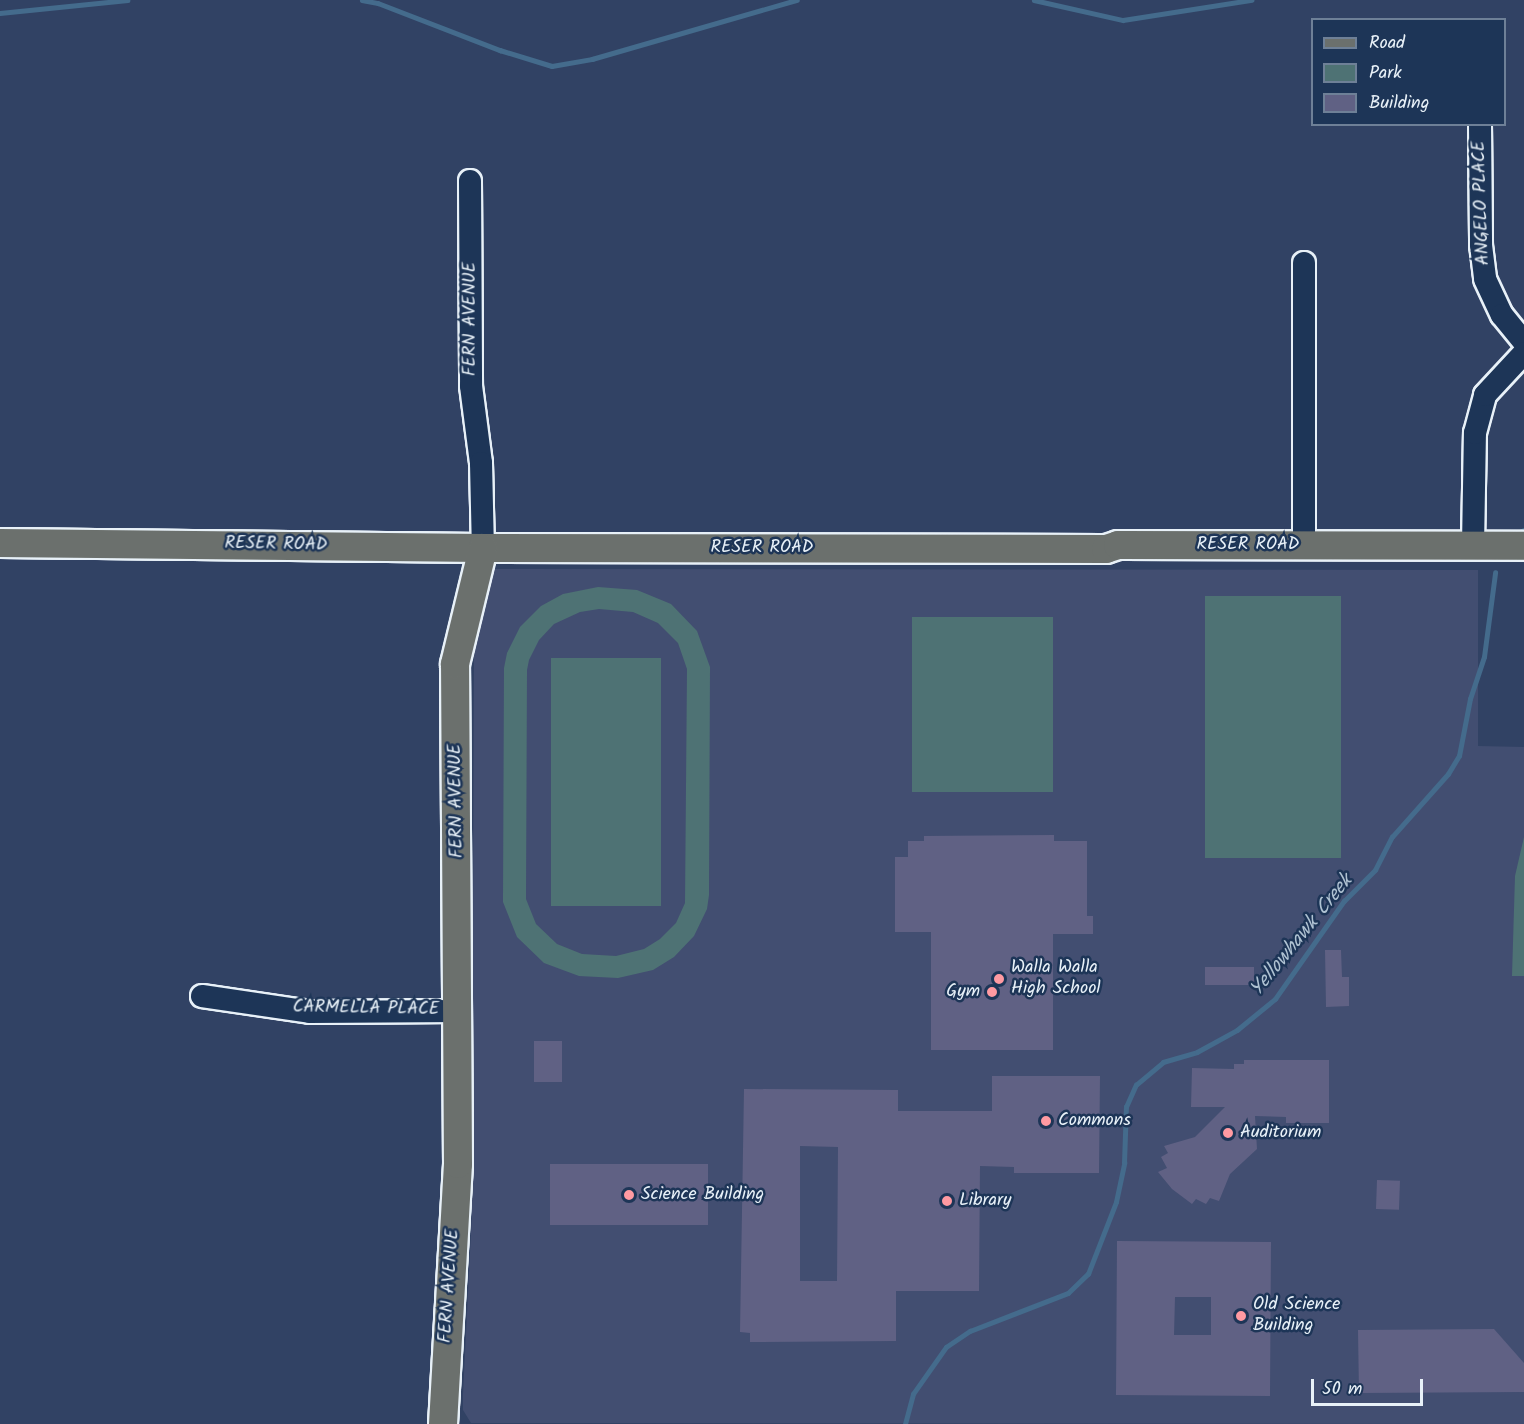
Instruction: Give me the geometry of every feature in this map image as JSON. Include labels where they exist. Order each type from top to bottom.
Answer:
[{"type":"main road","name":"RESER ROAD","points":[[0,543],[483,548],[1106,549],[1118,545],[1524,546]]},
{"type":"main road","name":"FERN AVENUE","points":[[443,1424],[443,1385],[458,1164],[459,1011],[455,664],[483,548]]},
{"type":"street","name":"ANGELO PLACE","points":[[1480,126],[1481,245],[1485,279],[1502,315],[1524,342]]},
{"type":"street","name":"FERN AVENUE","points":[[470,181],[471,386],[481,463],[483,548]]},
{"type":"street","points":[[1304,264],[1304,545]]},
{"type":"street","points":[[1473,545],[1475,433],[1485,395],[1524,352]]},
{"type":"street","name":"CARMELLA PLACE","points":[[202,996],[310,1012],[459,1011]]},
{"type":"shaded area","name":"Walla Walla High School","points":[[492,569],[1478,570],[1478,746],[1524,747],[1524,1424],[471,1423],[463,1410],[463,1394],[472,1212],[474,647]]},
{"type":"green space","points":[[598,587],[637,590],[671,604],[697,631],[710,667],[709,895],[707,909],[694,936],[674,957],[653,970],[618,978],[579,976],[544,963],[517,937],[503,902],[504,668],[507,653],[520,627],[541,606],[563,594]],"holes":[[[599,609],[633,612],[658,623],[678,643],[687,669],[685,903],[676,923],[660,939],[644,949],[616,956],[582,954],[557,944],[536,924],[526,899],[527,670],[529,660],[539,640],[554,624],[580,612]]]},
{"type":"green space","points":[[1205,596],[1341,596],[1341,858],[1205,858]]},
{"type":"green space","points":[[912,617],[1053,617],[1053,792],[912,792]]},
{"type":"green space","points":[[551,658],[661,658],[661,906],[551,906]]},
{"type":"green space","points":[[1524,837],[1524,976],[1512,976],[1515,876]]},
{"type":"building","name":"Gym","points":[[1054,835],[1054,841],[1087,841],[1087,916],[1093,916],[1093,934],[1053,934],[1053,1050],[931,1050],[931,932],[895,932],[895,857],[908,857],[908,841],[924,841],[924,836]]},
{"type":"building","points":[[1325,950],[1341,950],[1342,977],[1349,977],[1349,1006],[1326,1007]]},
{"type":"building","points":[[1205,967],[1254,967],[1254,985],[1205,985]]},
{"type":"building","points":[[534,1041],[562,1041],[562,1082],[534,1082]]},
{"type":"building","name":"Auditorium","points":[[1244,1060],[1329,1060],[1329,1123],[1286,1123],[1286,1117],[1255,1116],[1257,1149],[1230,1174],[1219,1201],[1210,1198],[1206,1204],[1196,1199],[1192,1204],[1172,1189],[1158,1172],[1167,1168],[1161,1157],[1168,1153],[1164,1146],[1195,1137],[1225,1107],[1191,1107],[1192,1068],[1234,1069],[1234,1064],[1244,1064]]},
{"type":"building","points":[[992,1076],[1100,1076],[1099,1173],[1014,1173],[1014,1167],[980,1166],[979,1291],[896,1291],[896,1341],[750,1342],[750,1333],[740,1332],[744,1089],[898,1090],[898,1111],[992,1111]],"holes":[[[800,1146],[838,1147],[837,1281],[800,1281]]]},
{"type":"building","name":"Science Building","points":[[550,1164],[708,1164],[708,1225],[550,1225]]},
{"type":"building","points":[[1377,1180],[1400,1181],[1399,1210],[1376,1209]]},
{"type":"building","name":"Old Science Building","points":[[1117,1241],[1271,1242],[1270,1396],[1116,1395]],"holes":[[[1175,1297],[1211,1297],[1211,1335],[1174,1335]]]},
{"type":"building","points":[[1494,1329],[1524,1363],[1524,1392],[1359,1393],[1358,1330]]},
{"type":"waterway","points":[[0,13],[127,0]]},
{"type":"waterway","points":[[362,0],[378,3],[500,50],[552,66],[592,59],[797,0]]},
{"type":"waterway","points":[[1034,0],[1123,20],[1251,0]]},
{"type":"waterway","name":"Yellowhawk Creek","points":[[905,1424],[913,1394],[946,1347],[970,1331],[1068,1293],[1088,1274],[1116,1202],[1124,1163],[1126,1107],[1136,1085],[1163,1062],[1197,1052],[1237,1030],[1275,999],[1344,901],[1375,870],[1392,837],[1448,774],[1459,756],[1470,699],[1484,657],[1495,573]]},
{"type":"place","name":"Walla Walla High School","points":[[999,979]]},
{"type":"place","name":"Gym","points":[[992,992]]},
{"type":"place","name":"Commons","points":[[1046,1121]]},
{"type":"place","name":"Auditorium","points":[[1228,1133]]},
{"type":"place","name":"Science Building","points":[[629,1195]]},
{"type":"place","name":"Library","points":[[947,1201]]},
{"type":"place","name":"Old Science Building","points":[[1241,1316]]}]
